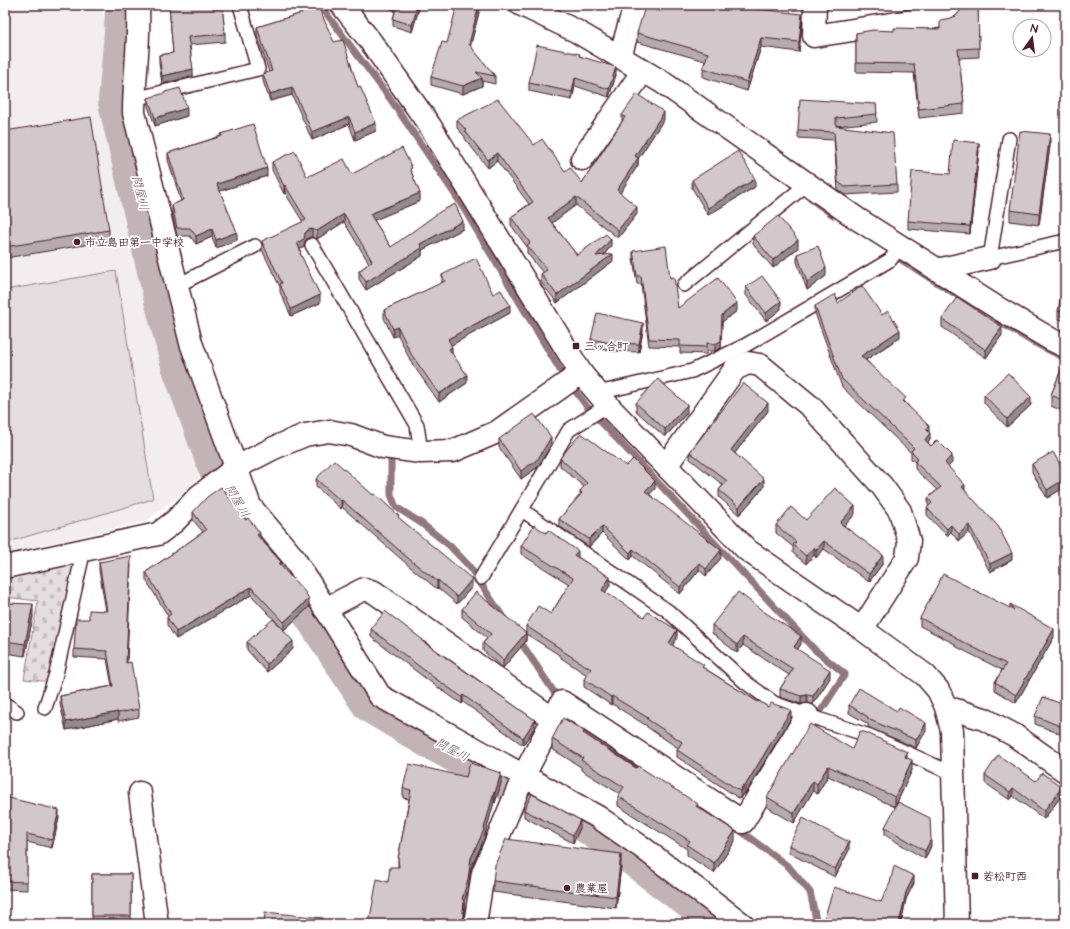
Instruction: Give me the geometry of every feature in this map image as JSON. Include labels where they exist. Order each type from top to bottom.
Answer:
[{"type":"street","points":[[138,5],[139,25],[134,113],[191,343],[250,506],[293,557],[380,696],[598,817],[643,848],[742,924]]},
{"type":"street","points":[[342,5],[371,42],[430,126],[581,373],[603,399],[746,550],[925,675],[938,690],[946,707],[952,731],[957,924]]},
{"type":"street","points":[[522,5],[576,31],[643,70],[900,247],[996,307],[1065,346]]},
{"type":"street","points":[[620,57],[635,5]]},
{"type":"street","points":[[815,5],[814,36],[949,15],[949,5]]},
{"type":"street","points":[[582,159],[643,70]]},
{"type":"street","points":[[937,270],[990,258]]},
{"type":"street","points":[[666,466],[735,369],[748,363],[760,366],[810,407],[882,486],[900,511],[909,541],[907,558],[862,630]]},
{"type":"street","points":[[5,567],[158,534],[175,521],[198,496],[237,467],[274,448],[306,435],[329,431],[351,435],[383,447],[421,452],[453,451],[497,432],[581,373]]},
{"type":"street","points":[[326,609],[364,589],[374,592],[553,719]]},
{"type":"street","points":[[475,924],[483,873],[524,776],[562,702],[743,822],[807,715]]},
{"type":"street","points":[[946,707],[984,719],[1014,735],[1065,771]]},
{"type":"street","points":[[140,793],[157,924]]},
{"type":"lane","points":[[134,99],[258,69],[240,5]]},
{"type":"lane","points":[[1009,139],[990,258],[1065,241]]},
{"type":"lane","points":[[684,285],[807,184]]},
{"type":"lane","points":[[312,245],[417,425],[421,452]]},
{"type":"lane","points":[[176,286],[255,246]]},
{"type":"lane","points":[[481,578],[569,430],[603,399],[692,371],[746,345],[890,260],[900,247]]},
{"type":"lane","points":[[522,510],[668,611],[745,682],[774,703],[870,736],[954,774]]},
{"type":"lane","points":[[45,708],[56,674],[84,549]]},
{"type":"lane","points":[[5,704],[17,712]]},
{"type":"shaded area","name":"市立島田第一中学校","points":[[5,5],[101,5],[199,479],[147,521],[5,554]]},
{"type":"green space","points":[[116,271],[153,499],[5,543],[5,290]]},
{"type":"green space","points":[[67,560],[77,564],[52,682],[24,679],[38,601],[5,597],[5,574]]},
{"type":"building","points":[[169,5],[222,5],[225,34],[188,37],[193,69],[162,76],[159,55],[173,53]]},
{"type":"building","points":[[397,5],[418,5],[412,25],[393,19]]},
{"type":"building","points":[[457,5],[479,5],[469,44],[495,76],[476,72],[482,78],[463,86],[431,77],[442,42],[447,43]]},
{"type":"building","points":[[662,5],[724,5],[802,14],[799,42],[761,38],[747,82],[703,68],[708,53],[637,33],[645,7],[660,11]]},
{"type":"building","points":[[962,5],[978,5],[979,48],[958,49],[964,104],[919,109],[914,64],[856,63],[856,33],[873,30],[894,31],[894,28],[940,29],[940,20],[956,16]]},
{"type":"building","points":[[318,6],[334,42],[343,40],[358,87],[360,86],[376,123],[355,132],[349,117],[312,132],[292,87],[270,94],[263,74],[272,71],[257,27],[299,14]]},
{"type":"building","points":[[537,45],[580,54],[579,56],[616,67],[609,89],[575,78],[572,92],[529,83]]},
{"type":"building","points":[[180,88],[187,108],[155,118],[148,98]]},
{"type":"building","points":[[637,94],[664,112],[635,156],[638,158],[617,190],[637,207],[618,230],[576,197],[548,218],[577,255],[606,234],[611,239],[596,256],[613,254],[557,295],[541,274],[547,270],[527,245],[530,243],[511,217],[533,202],[497,153],[488,160],[457,120],[498,99],[534,145],[542,139],[565,171],[570,167],[582,183],[625,117],[622,115]]},
{"type":"building","points":[[800,99],[876,104],[877,114],[836,118],[836,126],[893,133],[897,184],[845,187],[838,182],[834,132],[798,130]]},
{"type":"building","points":[[91,117],[109,230],[5,247],[5,131]]},
{"type":"building","points":[[253,124],[267,168],[217,184],[237,232],[216,240],[212,229],[196,236],[190,228],[177,228],[172,205],[183,200],[168,153],[222,136],[221,134]]},
{"type":"building","points":[[1020,131],[1050,134],[1039,214],[1010,210]]},
{"type":"building","points":[[953,140],[979,143],[970,226],[908,221],[912,171],[950,174]]},
{"type":"building","points":[[402,148],[412,168],[410,169],[420,193],[370,214],[391,247],[441,211],[455,204],[463,221],[420,244],[422,248],[366,282],[359,271],[372,261],[344,214],[317,231],[312,229],[308,230],[305,233],[304,239],[297,243],[301,252],[300,253],[320,295],[291,309],[280,284],[282,283],[262,241],[306,220],[285,185],[284,186],[272,162],[295,151],[307,177],[344,159],[352,174]]},
{"type":"building","points":[[738,151],[755,179],[708,208],[692,180]]},
{"type":"building","points":[[778,216],[798,240],[773,260],[753,236]]},
{"type":"building","points":[[666,246],[670,278],[674,277],[678,308],[718,278],[737,303],[722,315],[721,341],[715,344],[707,343],[707,347],[680,346],[680,340],[649,339],[641,276],[637,276],[633,251]]},
{"type":"building","points":[[818,246],[826,268],[807,282],[797,254]]},
{"type":"building","points":[[476,258],[493,294],[501,290],[510,305],[448,339],[452,347],[449,349],[467,375],[439,394],[411,354],[398,327],[393,329],[384,310],[445,281],[442,275]]},
{"type":"building","points":[[762,276],[781,301],[766,313],[746,287]]},
{"type":"building","points":[[862,286],[882,315],[888,311],[900,330],[861,356],[906,398],[903,401],[929,426],[926,429],[930,433],[925,440],[931,446],[937,440],[952,455],[945,463],[965,485],[962,487],[998,526],[1012,553],[990,564],[969,525],[959,534],[951,525],[947,529],[927,508],[932,503],[928,498],[941,487],[915,462],[918,458],[911,451],[914,448],[842,379],[815,306],[835,294],[838,303]]},
{"type":"building","points":[[1062,289],[1065,290],[1065,312],[1058,311]]},
{"type":"building","points":[[957,297],[1002,327],[986,350],[942,319]]},
{"type":"building","points":[[597,313],[643,323],[639,344],[610,343],[591,339]]},
{"type":"building","points":[[1065,360],[1065,401],[1051,395]]},
{"type":"building","points":[[1008,373],[1031,397],[1007,419],[984,395]]},
{"type":"building","points":[[658,379],[687,405],[665,429],[636,403]]},
{"type":"building","points":[[743,383],[768,403],[731,450],[764,479],[739,507],[719,490],[727,481],[690,452]]},
{"type":"building","points":[[534,414],[551,437],[538,459],[521,471],[499,439]]},
{"type":"building","points":[[581,433],[626,466],[633,459],[655,481],[645,491],[721,550],[706,569],[699,563],[680,587],[633,549],[630,553],[602,526],[589,539],[559,519],[582,493],[580,491],[587,483],[560,458]]},
{"type":"building","points":[[1053,452],[1065,473],[1065,479],[1047,490],[1032,464]]},
{"type":"building","points":[[334,460],[373,495],[375,494],[399,516],[398,517],[472,579],[457,597],[438,580],[437,581],[409,559],[316,479]]},
{"type":"building","points":[[221,487],[246,520],[248,518],[260,533],[257,535],[281,562],[279,564],[305,592],[309,599],[284,622],[251,587],[176,632],[167,617],[171,614],[146,572],[206,530],[193,512],[207,497]]},
{"type":"building","points":[[835,488],[855,506],[840,523],[883,555],[869,574],[824,541],[816,550],[814,547],[806,556],[793,545],[796,542],[776,525],[791,507],[806,520]]},
{"type":"building","points":[[534,525],[546,533],[548,530],[578,551],[574,555],[610,577],[602,590],[644,617],[648,612],[677,630],[669,643],[704,665],[702,667],[768,707],[771,703],[791,710],[745,786],[743,785],[740,791],[677,750],[682,742],[647,719],[648,718],[612,696],[611,697],[584,679],[591,669],[526,626],[538,606],[551,614],[573,578],[521,546]]},
{"type":"building","points":[[131,556],[126,663],[131,662],[139,709],[66,722],[60,696],[113,686],[107,651],[74,649],[76,619],[89,619],[89,610],[107,611],[99,562]]},
{"type":"building","points":[[943,574],[1014,610],[1010,604],[1054,629],[1016,695],[995,682],[1006,664],[920,618]]},
{"type":"building","points":[[476,592],[526,633],[503,660],[483,643],[491,634],[462,609]]},
{"type":"building","points":[[738,592],[763,611],[801,636],[794,647],[830,670],[813,696],[801,696],[780,689],[793,669],[743,637],[737,645],[712,625]]},
{"type":"building","points":[[5,603],[33,604],[25,644],[5,641]]},
{"type":"building","points":[[385,611],[423,640],[422,641],[535,720],[523,738],[463,695],[462,697],[433,677],[371,629]]},
{"type":"building","points":[[273,619],[293,641],[267,664],[247,642]]},
{"type":"building","points":[[859,688],[897,711],[899,707],[926,723],[916,740],[868,719],[868,717],[849,705]]},
{"type":"building","points":[[1043,697],[1065,705],[1065,728],[1035,716]]},
{"type":"building","points":[[563,718],[636,768],[638,766],[698,804],[696,806],[735,831],[714,863],[687,845],[690,841],[618,796],[624,787],[581,760],[583,758],[552,739]]},
{"type":"building","points":[[810,724],[852,749],[860,731],[907,752],[905,757],[912,760],[895,797],[828,766],[817,784],[813,781],[794,813],[767,797]]},
{"type":"building","points":[[5,727],[7,727],[5,754]]},
{"type":"building","points":[[998,755],[1036,781],[1042,773],[1062,787],[1044,811],[1013,788],[1010,792],[985,775]]},
{"type":"building","points":[[470,763],[501,773],[483,832],[471,858],[468,879],[462,899],[464,901],[463,924],[369,924],[377,879],[388,882],[390,867],[399,867],[398,859],[411,790],[403,788],[409,764],[466,777]]},
{"type":"building","points":[[532,794],[580,820],[573,835],[524,810]]},
{"type":"building","points":[[5,797],[59,810],[52,840],[27,834],[27,882],[5,881]]},
{"type":"building","points":[[898,802],[930,818],[931,839],[925,851],[885,827]]},
{"type":"building","points":[[803,818],[849,842],[835,869],[789,845]]},
{"type":"building","points":[[506,839],[621,854],[616,897],[493,881],[495,865]]},
{"type":"building","points":[[894,866],[914,876],[906,892],[899,924],[839,924],[824,919],[834,887],[881,902],[890,883]]},
{"type":"building","points":[[92,874],[131,874],[131,916],[92,916]]},
{"type":"building","points":[[265,912],[323,918],[323,924],[264,924]]},
{"type":"waterway","name":"問屋川","points":[[125,5],[118,102],[162,292],[181,365],[217,465],[241,512],[285,571],[371,703],[434,741],[582,820],[614,841],[723,924]]},
{"type":"waterway","points":[[320,5],[391,100],[458,199],[563,375],[588,408],[815,650],[845,674],[815,720]]},
{"type":"waterway","points":[[503,5],[521,14]]},
{"type":"waterway","points":[[812,200],[833,215]]},
{"type":"waterway","points":[[892,254],[957,295]]},
{"type":"waterway","points":[[998,321],[1031,341],[1065,358]]},
{"type":"waterway","points":[[391,459],[391,495],[396,507],[421,523],[450,546],[469,566],[505,620]]},
{"type":"waterway","points":[[518,638],[560,701]]},
{"type":"waterway","points":[[575,720],[579,726],[604,748],[641,766]]},
{"type":"waterway","points":[[746,826],[742,832],[789,867],[810,892],[817,924]]},
{"type":"place","name":"市立島田第一中学校","points":[[77,242]]},
{"type":"place","name":"三ッ合町","points":[[576,346]]},
{"type":"place","name":"若松町西","points":[[975,876]]},
{"type":"place","name":"農業屋","points":[[567,888]]}]
